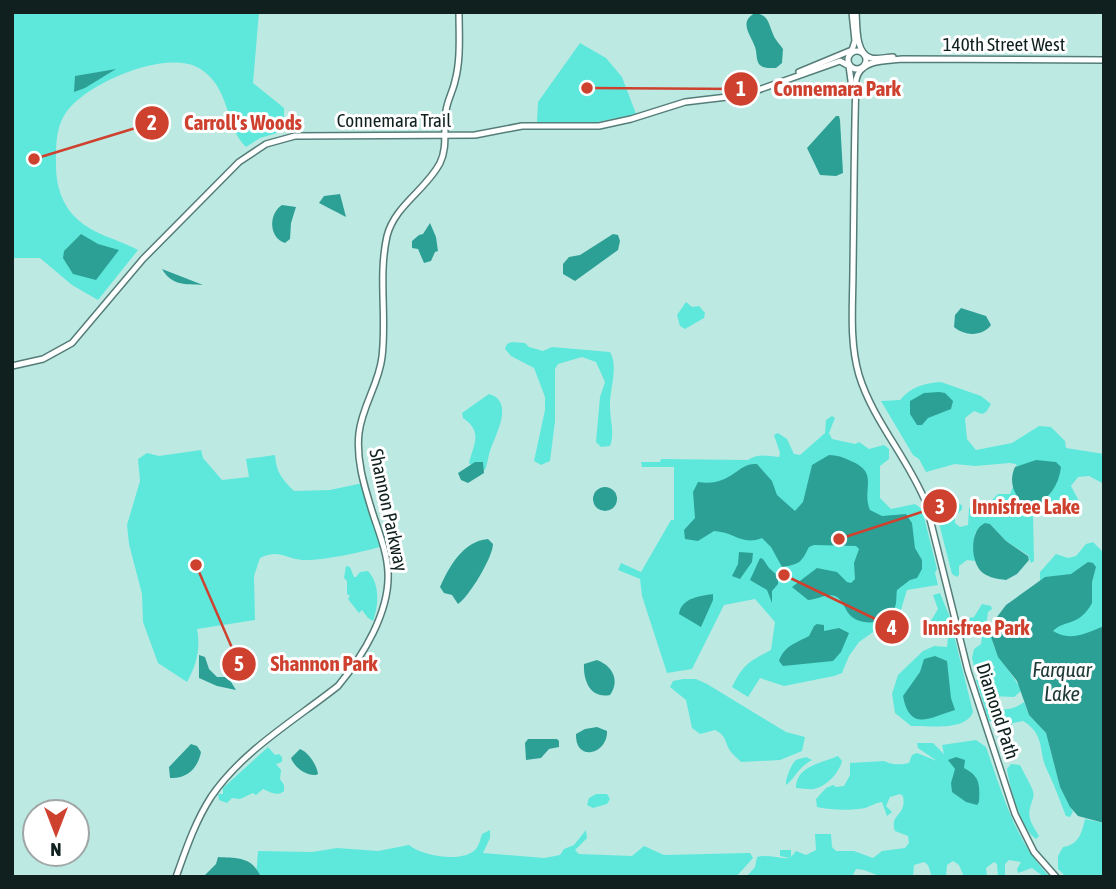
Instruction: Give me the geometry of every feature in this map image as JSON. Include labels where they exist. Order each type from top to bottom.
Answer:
[{"type":"street","name":"Shannon Parkway","points":[[176,877],[190,838],[212,797],[245,759],[338,686],[384,607],[388,570],[359,466],[359,430],[381,370],[383,268],[387,236],[396,216],[439,164],[444,152],[446,111],[456,80],[458,63],[459,12]]},
{"type":"street","name":"Diamond Path","points":[[854,12],[855,42],[848,57],[852,82],[854,142]]},
{"type":"street","name":"Diamond Path","points":[[854,12],[859,42],[866,61],[856,80],[854,142],[853,344],[860,377],[870,404],[914,477],[926,503],[968,671],[1015,814],[1034,852],[1056,877]]},
{"type":"street","points":[[850,52],[858,50],[864,53]]},
{"type":"street","name":"Connemara Trail","points":[[777,82],[821,61],[850,52]]},
{"type":"street","name":"140th Street West","points":[[864,53],[872,58],[903,59]]},
{"type":"street","name":"140th Street West","points":[[863,67],[875,62],[903,59],[1104,60]]},
{"type":"street","name":"Connemara Trail","points":[[12,366],[51,356],[78,338],[143,259],[231,170],[255,150],[274,141],[295,136],[445,136],[475,135],[522,126],[599,126],[685,102],[744,94],[831,63],[840,61],[849,66]]},
{"type":"street","points":[[849,66],[856,69],[863,67]]},
{"type":"shaded area","points":[[12,12],[259,12],[253,83],[284,108],[284,131],[260,138],[246,147],[234,129],[218,88],[202,70],[188,64],[149,65],[128,72],[90,91],[65,114],[58,133],[56,153],[57,181],[64,201],[72,214],[84,224],[138,250],[98,300],[72,285],[40,258],[12,258]]},
{"type":"shaded area","points":[[580,43],[606,58],[622,77],[636,114],[597,122],[537,122],[538,102]]},
{"type":"shaded area","points":[[686,302],[692,307],[699,306],[705,313],[704,318],[685,329],[680,326],[677,315]]},
{"type":"shaded area","points":[[525,343],[543,351],[552,347],[610,352],[614,372],[610,400],[610,446],[601,447],[596,442],[600,397],[605,382],[596,362],[582,357],[558,364],[555,369],[555,421],[550,461],[541,465],[534,461],[545,410],[545,397],[534,368],[511,356],[505,349],[507,344]]},
{"type":"shaded area","points":[[941,382],[981,396],[991,404],[986,412],[982,414],[974,411],[965,418],[967,439],[976,450],[1012,443],[1039,426],[1051,427],[1065,441],[1066,448],[1104,454],[1104,484],[1089,476],[1078,477],[1071,486],[1080,503],[1078,506],[1046,510],[1033,516],[1034,561],[1031,563],[1028,555],[1006,541],[990,524],[975,533],[975,561],[967,560],[959,566],[957,577],[952,574],[933,500],[937,498],[962,505],[955,517],[955,523],[960,527],[968,525],[969,508],[974,504],[986,506],[998,494],[1010,494],[1019,473],[1016,464],[1010,463],[975,466],[955,464],[926,472],[881,401],[900,400],[918,386]]},
{"type":"shaded area","points":[[489,394],[501,403],[502,418],[485,470],[474,468],[469,463],[475,444],[475,433],[462,413]]},
{"type":"shaded area","points":[[832,416],[835,418],[829,433],[832,439],[855,444],[859,442],[869,449],[884,445],[889,449],[889,459],[880,466],[880,498],[891,509],[915,504],[922,509],[937,569],[935,573],[938,585],[907,590],[900,613],[859,642],[842,673],[834,676],[784,686],[760,678],[748,697],[732,687],[748,664],[771,650],[775,622],[755,599],[724,605],[692,669],[667,673],[642,596],[640,579],[618,570],[621,563],[641,572],[671,520],[674,520],[674,467],[642,467],[641,462],[660,462],[661,459],[748,460],[759,456],[779,457],[774,435],[778,433],[787,439],[794,454],[800,455],[825,433],[826,420]]},
{"type":"shaded area","points":[[201,450],[203,458],[222,480],[249,477],[246,459],[275,455],[280,475],[294,491],[330,490],[363,483],[383,546],[320,559],[302,560],[277,554],[260,558],[254,576],[255,620],[197,629],[197,657],[187,682],[158,663],[143,622],[142,594],[127,525],[140,481],[138,459],[147,453],[159,456]]},
{"type":"shaded area","points":[[1093,542],[1104,553],[1104,634],[1050,641],[1055,588],[1040,580],[1040,572],[1056,554],[1068,558],[1076,556],[1086,544]]},
{"type":"shaded area","points":[[346,566],[350,567],[354,577],[360,572],[368,571],[375,582],[377,595],[373,621],[362,610],[359,613],[348,599],[350,596],[347,594],[347,581],[344,578]]},
{"type":"shaded area","points":[[940,593],[949,615],[973,712],[969,718],[955,725],[911,726],[895,713],[892,694],[898,675],[923,651],[934,646],[947,647],[948,638],[941,632],[935,633],[928,626],[938,609],[933,595]]},
{"type":"shaded area","points":[[982,604],[991,606],[986,626],[992,630],[994,647],[1021,691],[1014,697],[992,696],[990,703],[1007,709],[1024,702],[1029,715],[1046,733],[1060,787],[1073,812],[1070,817],[1066,816],[1044,763],[1038,738],[1030,726],[1023,721],[1013,723],[1007,730],[1004,723],[989,721],[976,680],[988,676],[995,667],[988,661],[979,669],[974,667],[974,649],[981,644],[982,637],[976,632],[966,637],[961,620],[974,617]]},
{"type":"shaded area","points":[[696,679],[707,684],[786,732],[805,737],[802,751],[780,760],[741,762],[730,751],[719,732],[715,730],[700,734],[692,728],[686,700],[670,687],[673,681]]},
{"type":"shaded area","points":[[976,740],[986,747],[1004,799],[1027,848],[1050,877],[1044,877],[1032,868],[1018,873],[1021,862],[1009,860],[1005,864],[1005,877],[998,877],[997,864],[994,862],[986,868],[987,877],[964,877],[959,865],[953,861],[947,865],[946,877],[932,877],[928,865],[924,862],[914,865],[913,877],[882,877],[856,869],[852,877],[746,877],[755,867],[757,857],[790,858],[780,856],[780,850],[791,850],[791,857],[796,851],[806,855],[816,850],[815,834],[831,834],[832,847],[836,851],[854,851],[873,858],[882,851],[905,848],[909,843],[908,836],[895,831],[894,825],[904,803],[900,794],[890,797],[886,806],[892,812],[887,816],[882,802],[865,808],[841,810],[817,807],[816,799],[826,788],[833,785],[844,786],[850,775],[850,763],[884,761],[906,764],[912,755],[917,753],[937,761],[918,748],[917,743],[933,743],[944,754],[942,745]]},
{"type":"shaded area","points":[[268,747],[275,755],[282,757],[282,762],[276,764],[281,770],[280,779],[284,791],[276,794],[263,789],[256,795],[253,793],[240,799],[232,798],[227,803],[219,800],[218,794],[223,794],[223,788]]},
{"type":"shaded area","points":[[838,756],[842,761],[828,782],[814,789],[796,788],[800,775],[805,770]]},
{"type":"shaded area","points":[[806,757],[812,760],[786,785],[794,762]]},
{"type":"shaded area","points":[[1011,764],[1020,765],[1033,789],[1029,816],[1039,836],[1036,839],[1021,818],[1013,797],[1007,769]]},
{"type":"shaded area","points":[[596,794],[607,794],[610,799],[607,804],[593,808],[587,805],[589,798]]},
{"type":"shaded area","points":[[1085,819],[1104,823],[1104,877],[1066,877],[1058,869],[1058,856],[1063,847],[1073,844],[1079,837]]},
{"type":"shaded area","points":[[490,830],[490,838],[483,853],[544,858],[560,855],[564,849],[574,845],[586,830],[587,838],[575,850],[579,854],[632,856],[644,846],[664,855],[750,853],[753,858],[736,877],[256,877],[258,851],[312,852],[337,848],[378,851],[409,845],[432,855],[451,857],[469,854],[475,850],[482,834]]},
{"type":"water","points":[[755,13],[766,18],[783,49],[782,63],[776,68],[761,66],[758,62],[756,49],[746,25],[747,20]]},
{"type":"water","points":[[116,69],[85,88],[74,92],[75,76]]},
{"type":"water","points":[[836,116],[839,116],[840,120],[843,173],[836,176],[820,175],[807,148]]},
{"type":"water","points":[[340,194],[346,217],[319,203],[324,196]]},
{"type":"water","points":[[282,205],[296,207],[290,239],[285,243],[276,236],[272,226],[274,214]]},
{"type":"water","points":[[430,223],[438,251],[431,261],[424,263],[418,249],[412,248],[412,241],[423,234]]},
{"type":"water","points":[[81,234],[98,244],[119,250],[96,280],[73,274],[63,258],[64,251]]},
{"type":"water","points":[[613,234],[618,235],[620,241],[618,250],[575,281],[563,274],[563,264],[569,257],[580,255]]},
{"type":"water","points":[[162,269],[203,285],[175,281]]},
{"type":"water","points":[[961,308],[986,316],[991,325],[978,333],[958,330],[954,327],[955,315]]},
{"type":"water","points":[[924,393],[945,393],[953,401],[951,409],[928,418],[922,425],[917,425],[910,414],[910,401]]},
{"type":"water","points":[[829,455],[845,458],[865,471],[870,510],[882,516],[906,514],[912,523],[915,548],[922,560],[922,569],[917,578],[897,590],[896,605],[892,612],[876,622],[863,622],[852,617],[835,596],[808,600],[792,587],[817,568],[837,572],[851,583],[855,579],[854,563],[859,549],[856,546],[814,545],[809,547],[799,562],[782,567],[771,547],[762,538],[743,540],[714,531],[698,541],[685,539],[684,530],[695,518],[693,492],[698,482],[719,481],[750,464],[757,464],[772,481],[777,495],[795,511],[803,502],[812,465]]},
{"type":"water","points":[[1036,460],[1056,462],[1061,467],[1052,491],[1032,509],[1017,497],[1012,480],[1015,467]]},
{"type":"water","points":[[475,462],[483,462],[484,473],[468,483],[461,480],[458,473]]},
{"type":"water","points":[[605,487],[614,490],[617,499],[614,508],[605,511],[596,508],[593,499],[596,490]]},
{"type":"water","points":[[985,523],[990,524],[1006,541],[1028,556],[1029,560],[1017,574],[1006,580],[986,575],[976,562],[974,539],[976,532]]},
{"type":"water","points":[[488,539],[493,544],[485,567],[458,604],[452,595],[444,593],[440,587],[464,550]]},
{"type":"water","points":[[739,552],[753,553],[752,562],[740,579],[732,576],[738,564]]},
{"type":"water","points":[[760,558],[778,576],[778,584],[772,591],[772,603],[767,590],[750,580]]},
{"type":"water","name":"Farquar Lake","points":[[1088,562],[1096,567],[1092,582],[1092,603],[1082,616],[1053,631],[1072,636],[1104,626],[1104,823],[1078,816],[1070,807],[1060,787],[1046,733],[1029,715],[1017,681],[998,657],[991,637],[994,621],[1006,605],[1045,577],[1071,574]]},
{"type":"water","points":[[713,594],[701,627],[679,614],[687,601]]},
{"type":"water","points":[[817,624],[824,625],[824,631],[839,628],[849,633],[841,652],[833,661],[783,666],[779,661],[784,652],[809,636]]},
{"type":"water","points":[[199,655],[205,657],[209,669],[217,677],[228,677],[236,690],[199,678]]},
{"type":"water","points":[[935,656],[947,661],[955,710],[923,720],[916,719],[906,708],[903,696],[920,672],[924,659]]},
{"type":"water","points":[[597,660],[607,666],[613,675],[614,684],[610,695],[597,694],[587,682],[584,664]]},
{"type":"water","points":[[597,727],[607,731],[606,739],[597,750],[586,752],[577,743],[576,734]]},
{"type":"water","points":[[528,739],[557,739],[559,747],[549,749],[541,758],[526,760],[525,743]]},
{"type":"water","points":[[191,744],[197,746],[201,752],[197,763],[182,777],[170,778],[169,767]]},
{"type":"water","points":[[300,749],[312,759],[318,774],[308,774],[295,765],[291,758]]},
{"type":"water","points":[[956,757],[965,760],[964,768],[973,774],[978,782],[977,805],[966,802],[952,792],[951,783],[955,769],[948,760]]},
{"type":"water","points":[[218,857],[238,858],[249,862],[261,877],[203,877],[216,864]]},
{"type":"place","name":"Connemara Park","points":[[587,88]]},
{"type":"place","name":"Carroll's Woods","points":[[34,159]]},
{"type":"place","name":"Innisfree Lake","points":[[839,539]]},
{"type":"place","name":"Shannon Park","points":[[196,565]]},
{"type":"place","name":"Innisfree Park","points":[[784,575]]}]
